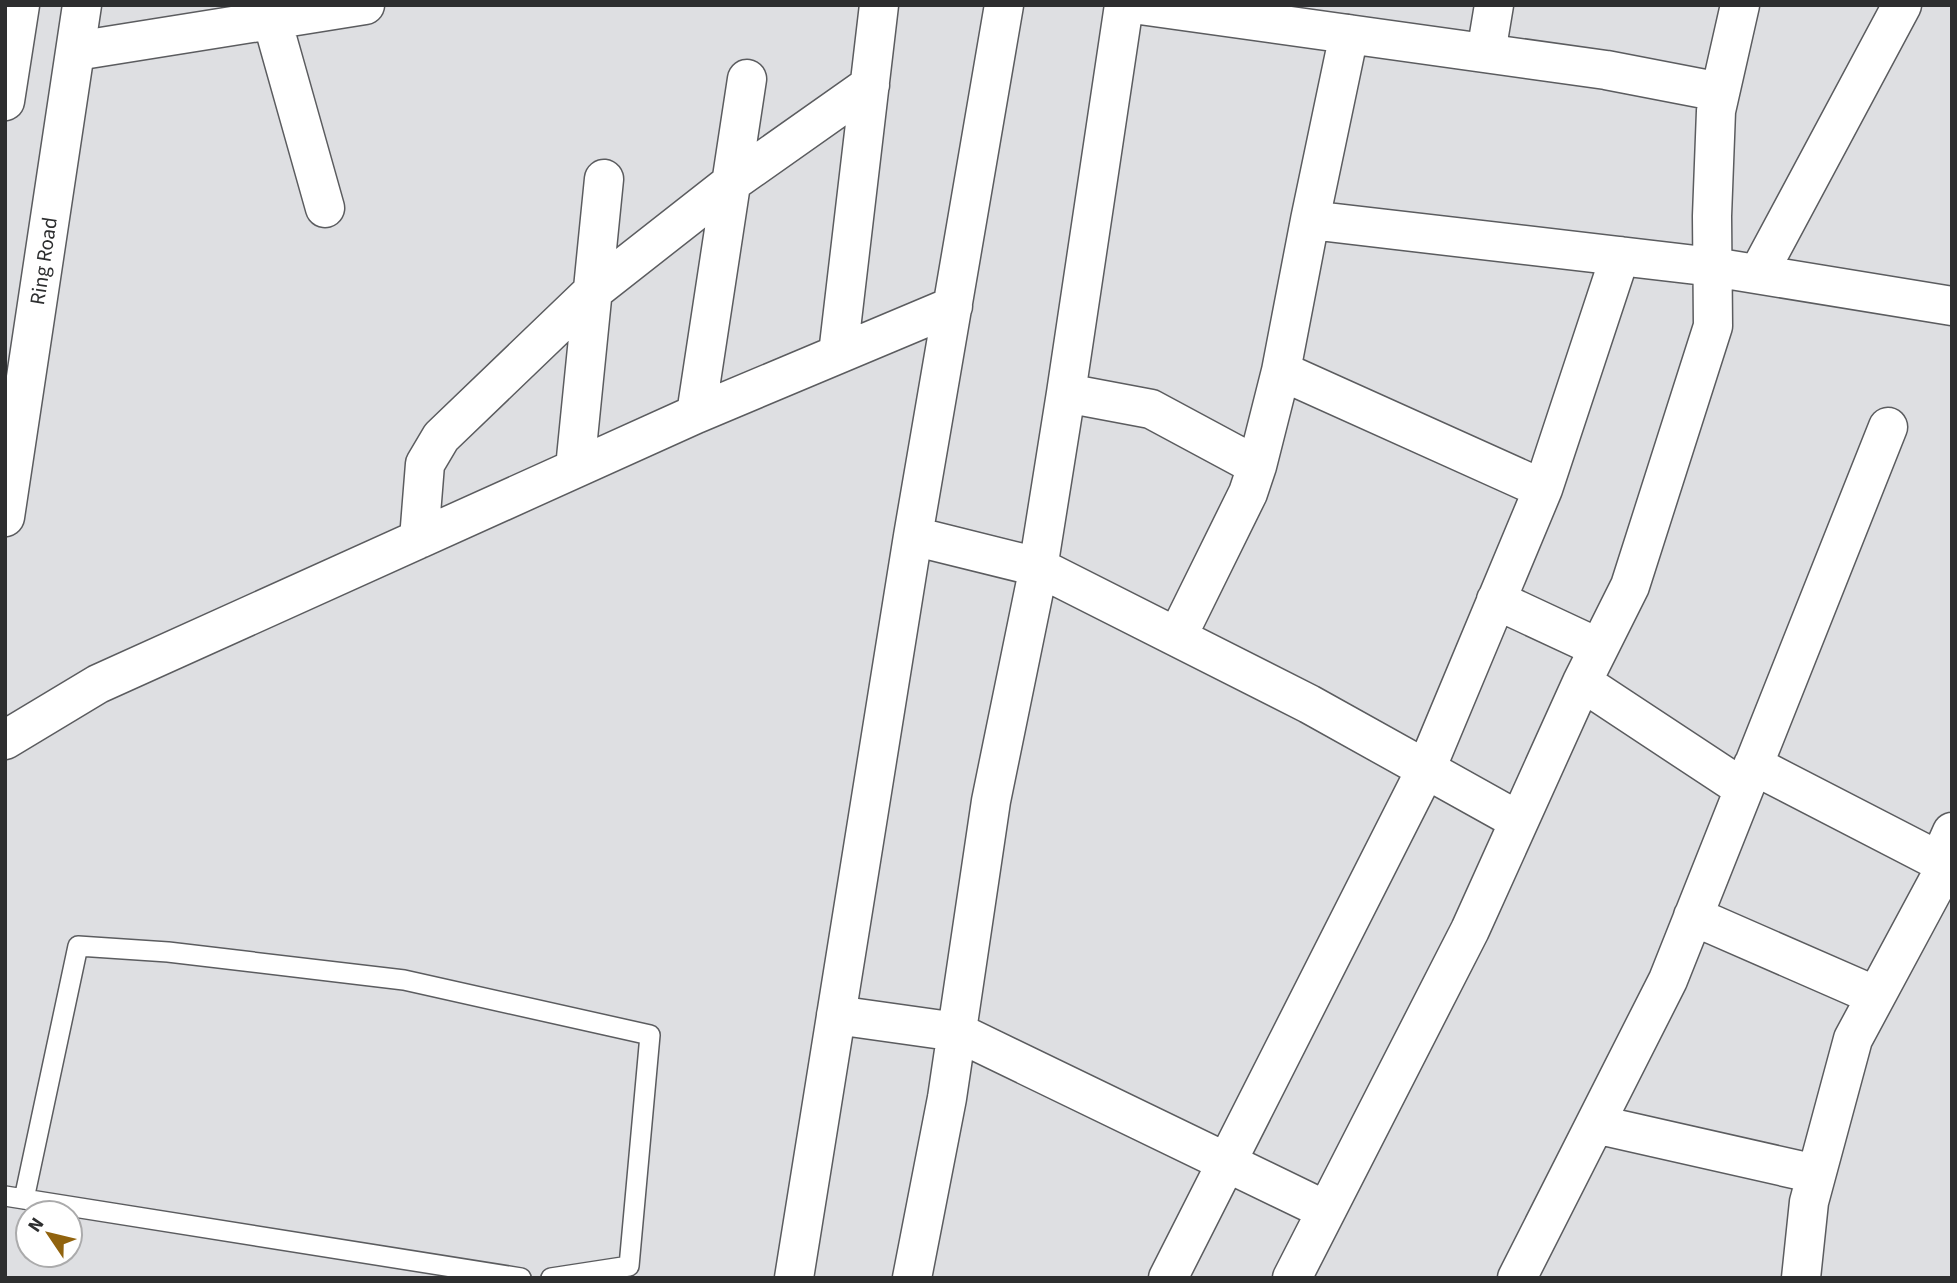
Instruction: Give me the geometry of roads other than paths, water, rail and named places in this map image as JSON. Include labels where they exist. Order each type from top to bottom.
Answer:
[{"type":"main road","points":[[5,101],[20,5]]},
{"type":"main road","name":"Ring Road","points":[[5,517],[82,5]]},
{"type":"main road","points":[[76,51],[365,5]]},
{"type":"main road","points":[[838,354],[879,5]]},
{"type":"main road","points":[[794,1278],[913,536],[1004,5]]},
{"type":"main road","points":[[912,1278],[947,1098],[991,801],[1038,567],[1124,5]]},
{"type":"main road","points":[[1140,5],[1606,69],[1720,92]]},
{"type":"main road","points":[[1486,53],[1494,5]]},
{"type":"main road","points":[[1292,1278],[1470,929],[1582,682],[1630,586],[1713,326],[1712,216],[1716,111],[1740,5]]},
{"type":"main road","points":[[1758,274],[1902,5]]},
{"type":"main road","points":[[272,20],[325,208]]},
{"type":"main road","points":[[1177,637],[1248,493],[1257,466],[1281,371],[1349,34]]},
{"type":"main road","points":[[696,414],[747,79]]},
{"type":"main road","points":[[419,539],[425,464],[441,437],[592,292],[731,183],[870,85]]},
{"type":"main road","points":[[575,468],[604,179]]},
{"type":"main road","points":[[1310,220],[1713,267],[1952,306]]},
{"type":"main road","points":[[1168,1278],[1426,769],[1543,489],[1620,256]]},
{"type":"main road","points":[[5,740],[98,684],[696,414],[953,306]]},
{"type":"main road","points":[[1281,371],[1543,489]]},
{"type":"main road","points":[[1066,393],[1151,409],[1257,466]]},
{"type":"main road","points":[[1517,1278],[1668,980],[1888,427]]},
{"type":"main road","points":[[913,536],[1038,567],[1309,704],[1519,821]]},
{"type":"main road","points":[[1496,600],[1599,648]]},
{"type":"main road","points":[[1582,682],[1748,777],[1947,857],[1853,1040],[1809,1202],[1801,1278]]},
{"type":"main road","points":[[1693,916],[1876,996]]},
{"type":"main road","points":[[835,1015],[957,1032],[1325,1210]]},
{"type":"main road","points":[[1595,1124],[1816,1174]]},
{"type":"lane","points":[[521,1278],[15,1197],[78,946],[168,952],[404,981],[650,1035],[629,1266],[561,1277]]}]
